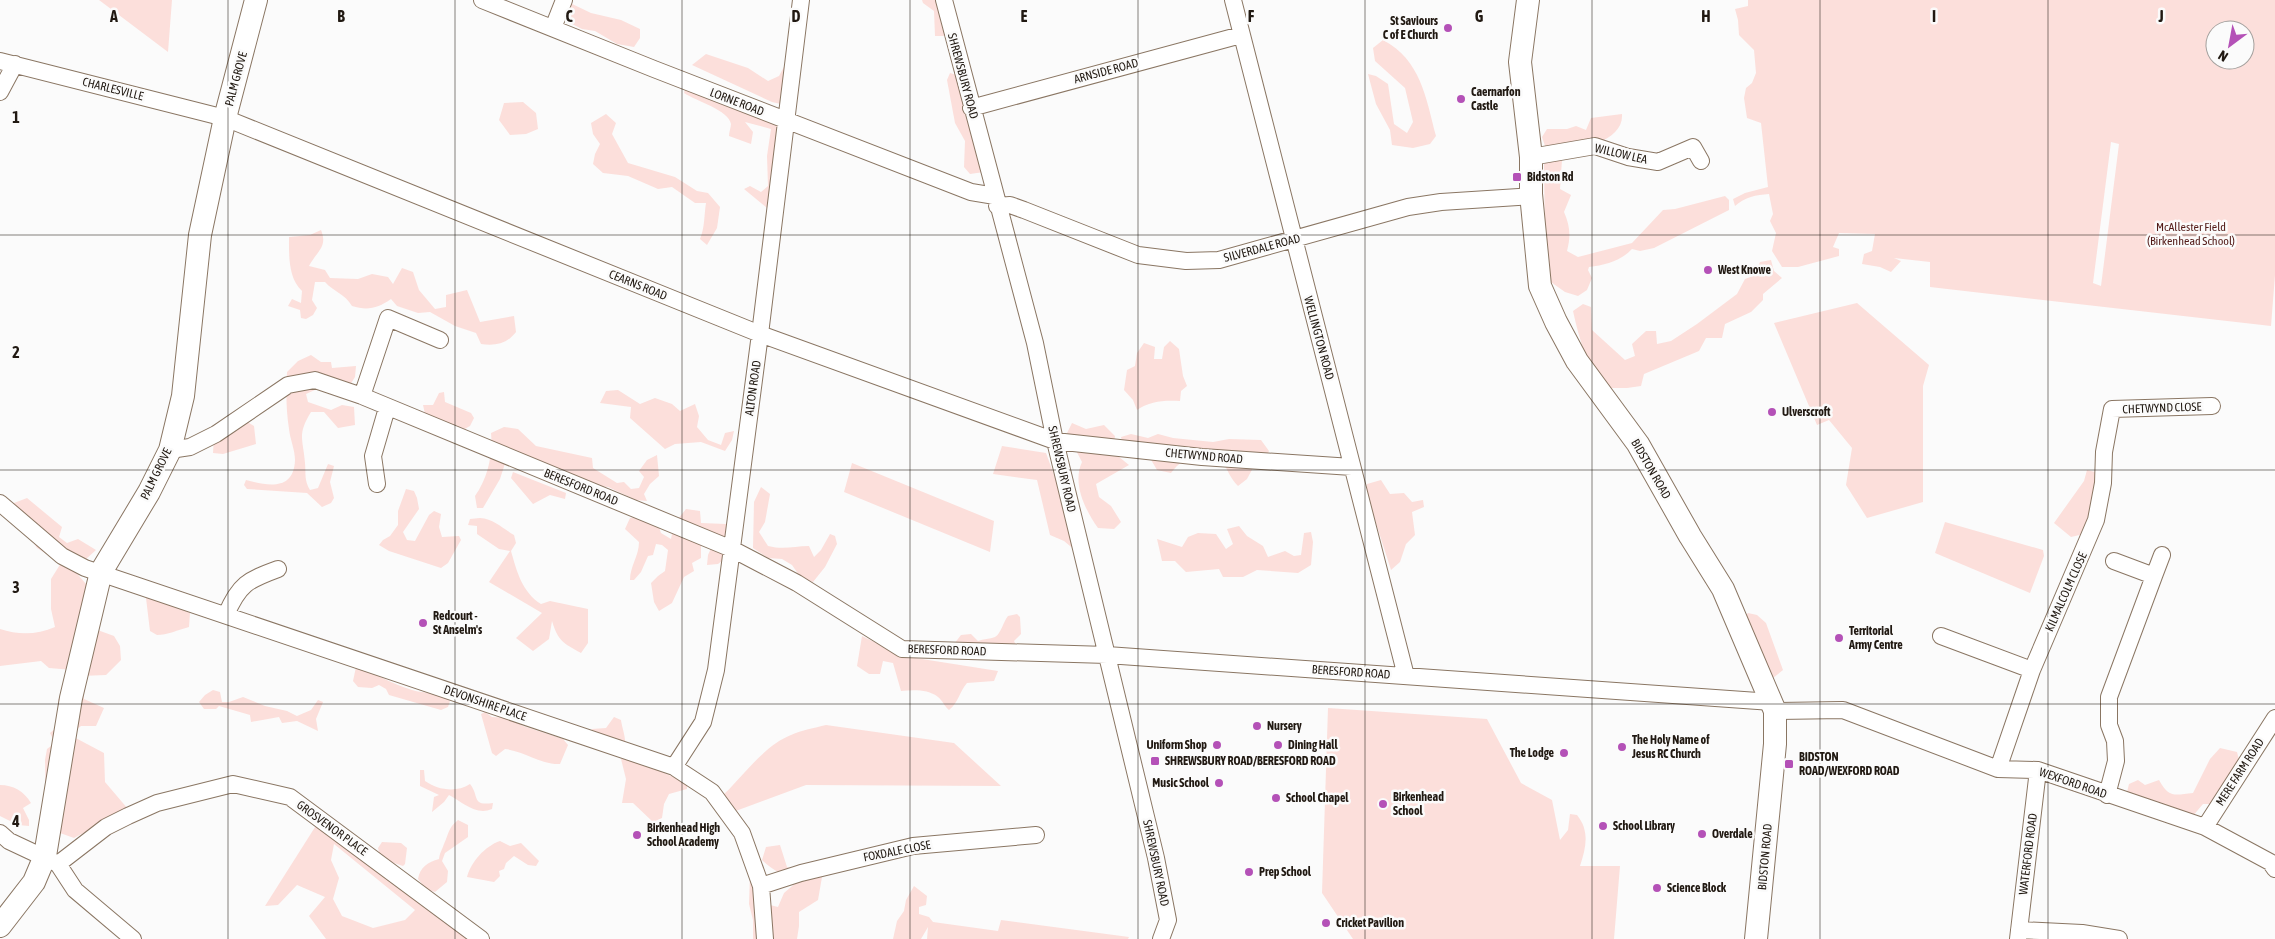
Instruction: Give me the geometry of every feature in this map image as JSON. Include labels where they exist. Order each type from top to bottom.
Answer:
[{"type":"main road","name":"PALM GROVE","points":[[0,926],[51,860],[71,698],[101,572],[149,492],[170,450],[183,396],[200,235],[225,118],[256,0]]},
{"type":"main road","name":"BIDSTON ROAD","points":[[1528,0],[1520,62],[1530,157],[1540,286],[1556,322],[1577,360],[1638,444],[1690,536],[1723,589],[1773,706],[1774,754],[1756,939]]},
{"type":"street","name":"LORNE ROAD","points":[[482,0],[787,122],[996,201]]},
{"type":"street","points":[[553,28],[564,0]]},
{"type":"street","name":"ALTON ROAD","points":[[674,767],[703,722],[716,670],[801,0]]},
{"type":"street","name":"SHREWSBURY ROAD","points":[[944,0],[971,108],[1035,343],[1055,441],[1156,858],[1168,920],[1161,939]]},
{"type":"street","name":"WELLINGTON ROAD","points":[[1233,0],[1406,676]]},
{"type":"street","name":"ARNSIDE ROAD","points":[[971,108],[1241,35]]},
{"type":"street","name":"CHARLESVILLE","points":[[7,63],[225,118]]},
{"type":"street","points":[[0,92],[7,63]]},
{"type":"street","name":"CEARNS ROAD","points":[[225,118],[760,334],[1055,441]]},
{"type":"street","name":"WILLOW LEA","points":[[1530,157],[1595,146],[1628,157],[1658,162],[1694,146],[1701,161]]},
{"type":"street","name":"SILVERDALE ROAD","points":[[996,201],[1138,255],[1186,261],[1219,260],[1408,207],[1441,202],[1532,196]]},
{"type":"street","points":[[362,396],[388,318],[440,340]]},
{"type":"street","name":"BERESFORD ROAD","points":[[170,450],[190,447],[216,434],[288,384],[315,380],[362,396],[387,408],[732,549],[797,583],[902,649],[1107,655],[1406,676],[1773,706]]},
{"type":"street","name":"CHETWYND CLOSE","points":[[2112,409],[2212,406]]},
{"type":"street","points":[[377,484],[373,456],[387,408]]},
{"type":"street","name":"KILMALCOLM CLOSE","points":[[1998,769],[2032,670],[2096,520],[2103,483],[2104,452],[2112,409]]},
{"type":"street","name":"CHETWYND ROAD","points":[[1055,441],[1202,457],[1352,467]]},
{"type":"street","name":"DEVONSHIRE PLACE","points":[[0,503],[62,556],[85,568],[674,767],[712,792],[742,833],[761,886],[765,939]]},
{"type":"street","points":[[2107,795],[2116,761],[2115,741],[2109,725],[2109,697],[2162,555]]},
{"type":"street","points":[[2114,561],[2154,576]]},
{"type":"street","points":[[226,615],[232,600],[250,580],[278,569]]},
{"type":"street","points":[[1941,636],[2032,670]]},
{"type":"street","name":"WEXFORD ROAD","points":[[1773,706],[1843,710],[1998,769],[2038,770],[2205,827],[2270,862],[2275,868]]},
{"type":"street","name":"MERE FARM ROAD","points":[[2205,827],[2275,718]]},
{"type":"street","name":"WATERFORD ROAD","points":[[2019,935],[2038,770]]},
{"type":"street","name":"GROSVENOR PLACE","points":[[51,860],[106,827],[157,803],[232,784],[290,797],[482,939]]},
{"type":"street","points":[[0,833],[9,840],[51,860],[75,890],[133,939]]},
{"type":"street","name":"FOXDALE CLOSE","points":[[761,886],[801,873],[913,846],[1036,835]]},
{"type":"street","points":[[2019,935],[2082,933],[2119,939]]},
{"type":"green space","points":[[99,0],[172,0],[168,52]]},
{"type":"green space","points":[[922,0],[946,0],[944,36],[935,36],[934,11],[923,3]]},
{"type":"green space","name":"McAllester Field (Birkenhead School)","points":[[1748,0],[2275,0],[2275,275],[2271,326],[1930,287],[1930,262],[1894,258],[1901,261],[1891,272],[1880,267],[1862,264],[1864,254],[1872,251],[1875,234],[1839,233],[1833,247],[1839,249],[1839,256],[1798,267],[1782,267],[1772,251],[1776,233],[1770,221],[1773,214],[1769,194],[1751,197],[1735,206],[1733,199],[1745,193],[1768,187],[1761,123],[1747,118],[1744,98],[1746,88],[1752,83],[1756,73],[1754,50],[1739,35],[1735,9],[1748,6]],"holes":[[[2111,142],[2119,144],[2101,286],[2093,283]]]},
{"type":"green space","points":[[568,2],[591,13],[621,20],[640,29],[640,38],[634,47],[617,44],[595,31],[582,29],[560,18]]},
{"type":"green space","points":[[1383,40],[1396,48],[1406,58],[1420,81],[1436,136],[1430,144],[1413,148],[1392,145],[1390,130],[1376,104],[1368,74],[1376,76],[1388,84],[1394,124],[1407,133],[1413,122],[1405,88],[1375,61],[1373,48]]},
{"type":"green space","points":[[706,54],[748,68],[768,81],[779,76],[785,65],[790,65],[785,105],[772,102],[692,65]]},
{"type":"green space","points":[[950,73],[960,76],[984,172],[970,174],[964,167],[965,141],[955,123],[947,80]]},
{"type":"green space","points":[[686,86],[782,123],[773,206],[767,208],[744,189],[750,186],[761,192],[768,186],[767,156],[771,129],[745,122],[753,132],[751,144],[729,136],[731,124],[729,119],[718,110],[684,93]]},
{"type":"green space","points":[[523,102],[536,113],[538,129],[526,134],[510,135],[499,120],[504,103]]},
{"type":"green space","points":[[606,114],[616,123],[612,134],[628,163],[675,177],[697,191],[708,193],[720,207],[717,228],[707,245],[700,239],[704,226],[706,203],[695,203],[672,187],[658,189],[628,176],[603,173],[593,164],[600,144],[593,134],[591,123]]},
{"type":"green space","points":[[1622,114],[1621,124],[1616,131],[1599,142],[1559,155],[1545,146],[1542,137],[1547,129],[1567,129],[1576,126],[1586,130],[1591,118]]},
{"type":"green space","points":[[1551,159],[1562,160],[1560,189],[1571,195],[1564,212],[1569,231],[1567,251],[1578,257],[1632,243],[1663,210],[1675,209],[1725,196],[1729,200],[1729,210],[1654,248],[1640,251],[1632,249],[1623,257],[1612,262],[1589,267],[1588,270],[1592,278],[1587,290],[1578,296],[1565,292],[1548,280],[1545,242],[1544,164]]},
{"type":"green space","points":[[321,230],[323,241],[321,249],[309,266],[325,270],[330,278],[358,279],[372,274],[388,277],[393,284],[402,268],[413,272],[419,290],[435,309],[446,307],[446,295],[467,290],[480,322],[514,316],[516,332],[505,342],[491,345],[481,344],[476,333],[455,326],[430,312],[418,313],[397,306],[391,299],[373,308],[352,306],[325,282],[315,282],[312,300],[317,308],[313,315],[306,319],[301,318],[300,310],[288,306],[292,299],[301,303],[302,291],[297,286],[292,273],[289,259],[289,237],[310,235]]},
{"type":"green space","points":[[1771,260],[1774,271],[1782,278],[1763,294],[1763,300],[1751,312],[1725,324],[1722,338],[1706,338],[1699,351],[1644,374],[1641,386],[1609,388],[1595,372],[1581,342],[1573,311],[1583,304],[1591,307],[1592,330],[1625,360],[1635,356],[1632,344],[1646,331],[1656,331],[1657,344],[1671,341],[1737,294],[1745,279],[1753,276],[1760,262]]},
{"type":"green space","points":[[1857,303],[1929,365],[1923,386],[1923,502],[1867,518],[1846,485],[1852,448],[1829,420],[1817,425],[1774,323]]},
{"type":"green space","points":[[1170,341],[1179,349],[1183,376],[1187,386],[1181,391],[1180,401],[1157,402],[1137,410],[1133,400],[1124,390],[1127,370],[1135,366],[1137,353],[1144,343],[1155,347],[1154,359],[1162,359],[1164,347]]},
{"type":"green space","points":[[311,355],[321,362],[331,362],[332,368],[356,366],[355,377],[350,385],[317,389],[306,394],[308,402],[331,410],[342,405],[354,407],[355,425],[338,428],[324,412],[311,412],[302,432],[306,477],[310,490],[318,488],[328,464],[334,466],[330,482],[334,498],[331,503],[322,507],[307,493],[247,489],[244,485],[246,480],[263,484],[285,482],[294,470],[294,452],[287,415],[287,372],[298,361]]},
{"type":"green space","points":[[618,390],[640,404],[655,398],[672,404],[680,411],[695,404],[699,416],[697,427],[708,440],[721,445],[725,433],[734,431],[732,440],[725,451],[701,442],[675,444],[665,449],[630,418],[631,407],[600,403],[606,391]]},
{"type":"green space","points":[[444,392],[445,402],[471,413],[474,418],[470,426],[463,430],[425,414],[423,405],[433,405],[439,393]]},
{"type":"green space","points":[[244,420],[254,426],[256,444],[223,454],[213,453],[214,437]]},
{"type":"green space","points":[[1072,423],[1086,429],[1104,425],[1115,436],[1113,452],[1129,465],[1096,484],[1099,497],[1111,506],[1121,522],[1114,529],[1098,528],[1081,496],[1078,479],[1082,462],[1067,433]]},
{"type":"green space","points":[[504,427],[518,429],[536,446],[592,458],[593,468],[617,483],[624,482],[631,489],[639,488],[644,477],[639,471],[647,460],[657,455],[659,476],[650,484],[644,494],[647,501],[636,500],[563,470],[552,471],[508,454],[500,479],[483,508],[477,508],[475,496],[480,489],[489,466],[491,433]]},
{"type":"green space","points":[[1131,434],[1148,438],[1158,434],[1173,438],[1213,442],[1229,439],[1261,440],[1269,451],[1262,464],[1254,466],[1247,479],[1238,486],[1222,461],[1193,459],[1182,463],[1171,473],[1157,470],[1150,458],[1125,454],[1121,437]]},
{"type":"green space","points":[[1002,446],[1046,453],[1068,513],[1076,551],[1064,541],[1050,535],[1037,480],[993,474]]},
{"type":"green space","points":[[852,463],[994,521],[990,552],[844,492]]},
{"type":"green space","points":[[2087,470],[2103,474],[2088,533],[2071,537],[2054,523],[2084,481]]},
{"type":"green space","points":[[513,472],[566,493],[565,499],[550,495],[533,504],[511,478]]},
{"type":"green space","points":[[1381,480],[1390,494],[1404,493],[1412,502],[1423,500],[1424,507],[1412,512],[1415,535],[1406,544],[1400,562],[1391,570],[1366,492],[1367,484]]},
{"type":"green space","points":[[761,487],[770,494],[765,522],[759,532],[768,546],[784,548],[809,546],[814,557],[821,550],[830,534],[835,536],[837,544],[825,567],[813,582],[801,578],[792,565],[782,559],[768,558],[753,548],[754,502]]},
{"type":"green space","points":[[406,489],[414,491],[419,509],[403,532],[407,540],[415,541],[429,515],[434,511],[441,514],[439,527],[442,537],[459,536],[461,540],[448,563],[441,568],[389,551],[379,545],[390,536],[398,525],[398,511]]},
{"type":"green space","points":[[27,498],[62,527],[59,537],[67,543],[78,539],[96,550],[74,570],[92,591],[92,628],[114,636],[120,646],[121,660],[106,675],[81,676],[84,699],[104,708],[96,726],[81,726],[70,735],[104,753],[105,782],[128,809],[74,838],[46,828],[45,760],[47,749],[55,743],[50,733],[56,728],[60,709],[58,699],[66,696],[73,670],[49,668],[41,661],[0,666],[0,629],[28,633],[41,632],[55,627],[51,609],[51,579],[61,563],[37,548],[13,511],[14,503]]},
{"type":"green space","points":[[686,509],[700,511],[701,523],[726,524],[731,516],[727,557],[718,564],[707,565],[708,555],[712,546],[701,529],[701,558],[692,563],[694,571],[684,577],[672,603],[659,611],[654,602],[651,583],[665,571],[668,550],[662,545],[656,544],[653,555],[648,556],[641,572],[634,580],[630,580],[639,542],[625,529],[630,518],[642,516],[658,524],[661,533],[671,539],[674,524]]},
{"type":"green space","points":[[480,518],[494,522],[514,535],[516,543],[511,551],[521,581],[529,594],[541,604],[550,601],[588,609],[588,643],[581,653],[562,641],[552,621],[549,639],[533,651],[516,638],[542,613],[489,582],[510,551],[499,549],[477,534],[477,526],[468,525],[470,519]]},
{"type":"green space","points":[[1945,522],[2043,550],[2044,556],[2030,593],[1935,553]]},
{"type":"green space","points":[[1239,526],[1247,536],[1263,546],[1268,557],[1285,551],[1294,556],[1301,555],[1304,533],[1311,532],[1313,542],[1311,565],[1298,573],[1257,570],[1243,577],[1223,577],[1219,569],[1186,572],[1175,561],[1162,561],[1157,539],[1182,547],[1188,537],[1198,533],[1216,534],[1226,549],[1233,544],[1227,529]]},
{"type":"green space","points":[[153,596],[190,613],[189,627],[161,635],[150,631],[146,598]]},
{"type":"green space","points":[[1748,613],[1757,615],[1766,623],[1783,670],[1768,682],[1743,618]]},
{"type":"green space","points":[[1017,614],[1020,617],[1021,634],[1014,641],[1018,649],[954,644],[961,635],[971,634],[978,641],[995,637],[1008,616]]},
{"type":"green space","points":[[862,636],[903,656],[998,671],[994,681],[967,683],[955,704],[949,710],[934,694],[915,690],[901,691],[893,663],[883,661],[880,674],[869,674],[857,666]]},
{"type":"green space","points":[[356,667],[405,688],[441,696],[450,701],[448,707],[441,710],[389,695],[386,689],[379,685],[372,688],[358,687],[353,681]]},
{"type":"green space","points":[[213,690],[220,692],[222,702],[229,702],[243,697],[297,716],[311,710],[318,700],[323,702],[316,719],[318,731],[297,721],[282,723],[279,717],[251,722],[250,715],[219,706],[216,709],[204,709],[199,702]]},
{"type":"green space","points":[[1328,708],[1487,719],[1521,783],[1552,800],[1560,840],[1568,830],[1570,814],[1577,815],[1581,821],[1586,840],[1580,866],[1620,866],[1614,939],[1353,939],[1322,893]]},
{"type":"green space","points":[[485,712],[492,717],[509,718],[523,726],[563,739],[568,745],[560,764],[553,764],[505,749],[496,756],[492,753],[481,714]]},
{"type":"green space","points":[[614,717],[621,720],[625,745],[590,733],[592,729],[606,728]]},
{"type":"green space","points":[[826,725],[954,743],[1001,786],[806,785],[733,812],[721,797],[762,754],[791,735]]},
{"type":"green space","points":[[2220,748],[2237,752],[2239,760],[2214,804],[2203,804],[2192,817],[2126,796],[2129,784],[2138,780],[2145,785],[2159,780],[2169,793],[2173,794],[2193,793],[2210,759]]},
{"type":"green space","points":[[621,759],[635,760],[687,783],[687,789],[669,794],[664,804],[662,818],[653,822],[633,803],[622,803],[626,779]]},
{"type":"green space","points":[[420,770],[424,770],[425,781],[436,787],[459,789],[470,784],[479,802],[493,803],[492,809],[480,811],[449,795],[432,812],[434,797],[439,795],[420,786]]},
{"type":"green space","points":[[0,785],[18,789],[31,803],[23,808],[29,820],[29,826],[18,825],[0,816]]},
{"type":"green space","points":[[458,820],[468,825],[468,837],[445,853],[442,861],[448,871],[447,882],[435,892],[426,889],[418,879],[421,871],[428,863],[439,859],[449,831]]},
{"type":"green space","points":[[317,824],[469,939],[326,939],[309,916],[325,897],[297,885],[278,905],[265,906]],"holes":[[[334,844],[415,910],[405,920],[373,928],[342,916],[333,899],[339,878],[331,860]]]},
{"type":"green space","points":[[500,841],[510,846],[521,843],[539,861],[536,866],[528,865],[514,856],[506,863],[504,869],[499,871],[500,876],[494,882],[467,877],[479,855],[494,843]]},
{"type":"green space","points":[[382,842],[401,843],[407,848],[405,864],[403,866],[380,856],[378,848]]},
{"type":"green space","points":[[780,845],[787,867],[822,877],[818,900],[799,912],[797,939],[753,939],[753,920],[749,904],[750,874],[770,905],[778,907],[784,893],[798,881],[775,870],[762,860],[766,847]]},
{"type":"green space","points":[[914,886],[927,896],[926,905],[919,907],[919,914],[929,917],[933,922],[998,931],[1001,920],[1129,937],[1128,939],[927,939],[928,927],[921,939],[893,939],[897,921],[904,911],[906,900]]},
{"type":"place","name":"St Saviours C of E Church","points":[[1448,28]]},
{"type":"place","name":"Caernarfon Castle","points":[[1461,99]]},
{"type":"place","name":"Bidston Rd","points":[[1517,177]]},
{"type":"place","name":"West Knowe","points":[[1708,270]]},
{"type":"place","name":"Ulverscroft","points":[[1772,412]]},
{"type":"place","name":"Redcourt - St Anselm's","points":[[423,623]]},
{"type":"place","name":"Territorial Army Centre","points":[[1839,638]]},
{"type":"place","name":"Nursery","points":[[1257,726]]},
{"type":"place","name":"Uniform Shop","points":[[1217,745]]},
{"type":"place","name":"Dining Hall","points":[[1278,745]]},
{"type":"place","name":"The Holy Name of Jesus RC Church","points":[[1622,747]]},
{"type":"place","name":"The Lodge","points":[[1564,753]]},
{"type":"place","name":"SHREWSBURY ROAD/BERESFORD ROAD","points":[[1155,761]]},
{"type":"place","name":"BIDSTON ROAD/WEXFORD ROAD","points":[[1789,764]]},
{"type":"place","name":"Music School","points":[[1219,783]]},
{"type":"place","name":"School Chapel","points":[[1276,798]]},
{"type":"place","name":"Birkenhead School","points":[[1383,804]]},
{"type":"place","name":"School Library","points":[[1603,826]]},
{"type":"place","name":"Overdale","points":[[1702,834]]},
{"type":"place","name":"Birkenhead High School Academy","points":[[637,835]]},
{"type":"place","name":"Prep School","points":[[1249,872]]},
{"type":"place","name":"Science Block","points":[[1657,888]]},
{"type":"place","name":"Cricket Pavilion","points":[[1326,923]]}]
